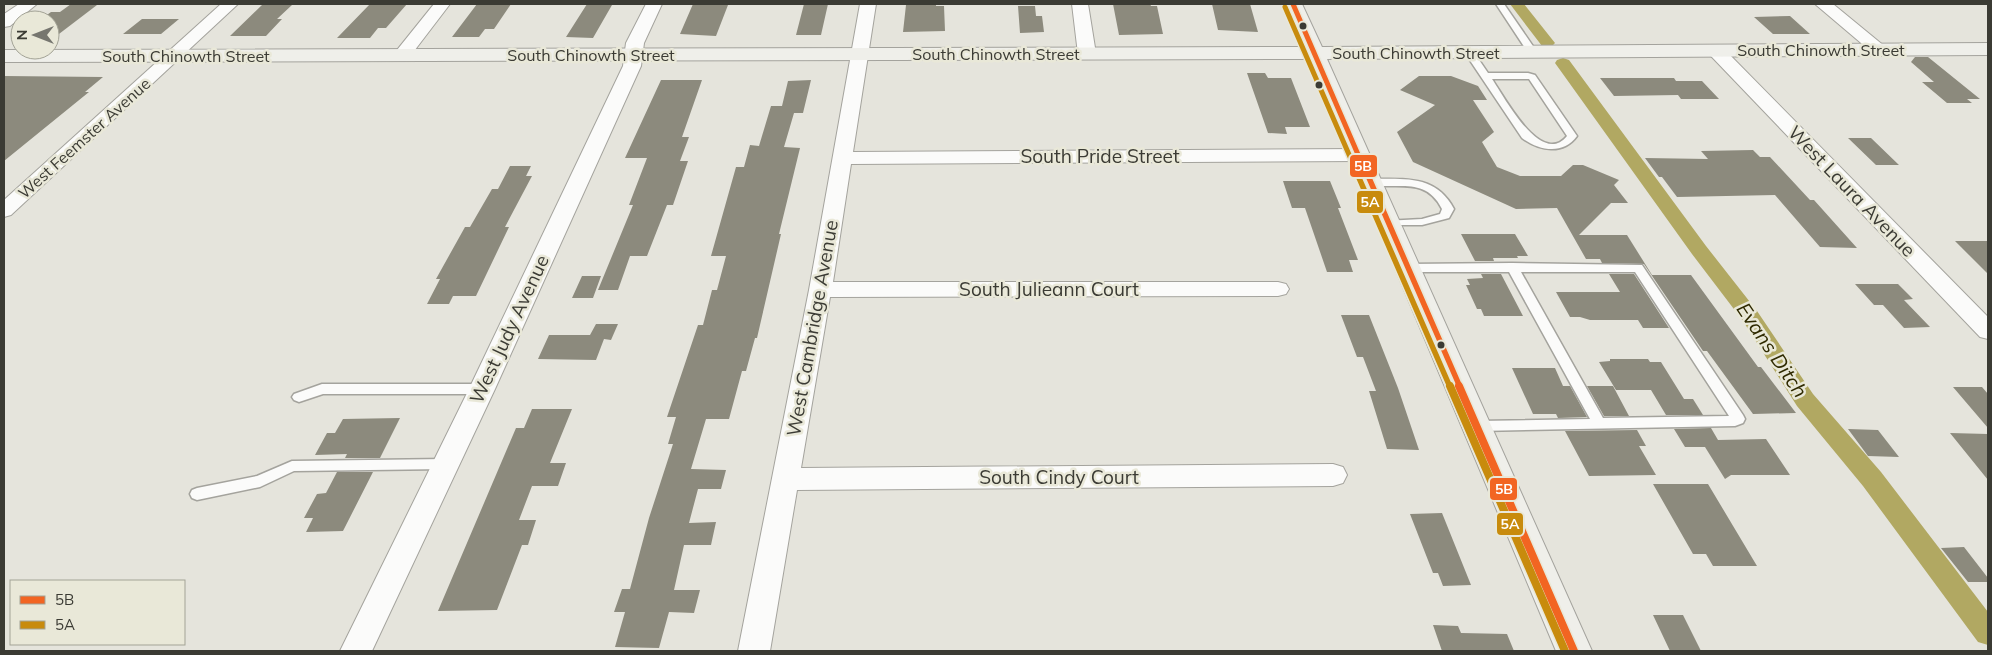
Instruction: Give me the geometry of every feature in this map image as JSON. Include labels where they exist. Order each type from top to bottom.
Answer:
[{"type":"street","points":[[4,22],[29,4]]},
{"type":"street","name":"West Feemster Avenue","points":[[4,211],[230,4]]},
{"type":"street","points":[[402,55],[442,4]]},
{"type":"street","name":"West Judy Avenue","points":[[356,651],[482,389],[632,66],[635,43],[654,4]]},
{"type":"street","name":"West Cambridge Avenue","points":[[754,651],[820,290],[868,4]]},
{"type":"street","points":[[1080,4],[1087,54]]},
{"type":"street","points":[[1293,4],[1390,223],[1574,651]]},
{"type":"street","points":[[1824,4],[1880,50]]},
{"type":"street","name":"South Chinowth Street","points":[[4,56],[1988,50]]},
{"type":"street","name":"West Laura Avenue","points":[[1716,51],[1988,331]]},
{"type":"street","name":"South Pride Street","points":[[842,158],[1359,155]]},
{"type":"street","name":"South Julieann Court","points":[[820,290],[1278,289]]},
{"type":"street","name":"South Cindy Court","points":[[786,479],[1333,476]]},
{"type":"lane","points":[[1500,4],[1532,52]]},
{"type":"lane","points":[[1470,53],[1526,136],[1535,144],[1560,146],[1568,143],[1572,136],[1532,78],[1528,76],[1486,76]]},
{"type":"lane","points":[[1371,182],[1412,183],[1432,188],[1444,198],[1448,209],[1445,216],[1422,222],[1390,223]]},
{"type":"lane","points":[[1512,267],[1599,423]]},
{"type":"lane","points":[[1408,268],[1638,268],[1738,419],[1734,421],[1478,426]]},
{"type":"lane","points":[[300,397],[322,388],[482,389]]},
{"type":"lane","points":[[197,494],[260,481],[292,466],[446,464]]},
{"type":"building","points":[[71,4],[97,5],[60,33],[60,12]]},
{"type":"building","points":[[370,4],[407,4],[386,28],[378,28],[370,38],[337,38]]},
{"type":"building","points":[[477,4],[511,4],[494,29],[485,29],[479,37],[452,37]]},
{"type":"building","points":[[587,4],[612,5],[593,38],[566,37]]},
{"type":"building","points":[[693,4],[728,5],[716,36],[680,34]]},
{"type":"building","points":[[804,4],[828,4],[821,35],[796,35]]},
{"type":"building","points":[[936,4],[936,6],[944,6],[945,31],[903,32],[906,5]]},
{"type":"building","points":[[1113,4],[1150,4],[1151,6],[1157,6],[1163,34],[1119,35]]},
{"type":"building","points":[[1212,4],[1250,4],[1258,32],[1218,30]]},
{"type":"building","points":[[262,5],[292,5],[277,19],[282,19],[266,36],[230,36]]},
{"type":"building","points":[[1018,6],[1035,6],[1036,16],[1042,16],[1044,32],[1020,33]]},
{"type":"building","points":[[1790,16],[1810,34],[1773,34],[1754,17]]},
{"type":"building","points":[[142,19],[179,19],[161,34],[123,34]]},
{"type":"building","points":[[1915,57],[1928,57],[1980,99],[1967,99],[1972,103],[1947,103],[1922,82],[1934,82],[1911,62]]},
{"type":"building","points":[[1247,73],[1265,73],[1268,78],[1291,78],[1310,127],[1285,127],[1287,134],[1268,133]]},
{"type":"building","points":[[4,76],[103,77],[85,92],[89,92],[4,161]]},
{"type":"building","points":[[1419,76],[1451,76],[1478,86],[1487,100],[1473,100],[1494,132],[1482,142],[1497,167],[1520,176],[1561,176],[1573,165],[1583,165],[1619,180],[1614,185],[1628,203],[1611,203],[1579,235],[1627,235],[1652,275],[1691,275],[1758,367],[1761,367],[1796,413],[1753,414],[1707,351],[1703,351],[1644,264],[1602,263],[1600,259],[1586,259],[1557,208],[1516,209],[1413,162],[1397,132],[1435,105],[1400,90]]},
{"type":"building","points":[[1600,78],[1674,78],[1676,81],[1702,81],[1719,99],[1681,99],[1678,95],[1614,96]]},
{"type":"building","points":[[661,80],[702,80],[682,137],[689,137],[680,161],[688,161],[673,205],[667,205],[647,256],[630,256],[618,290],[598,290],[633,205],[629,205],[647,158],[625,158]]},
{"type":"building","points":[[811,80],[803,113],[794,113],[784,147],[800,148],[757,338],[755,338],[746,371],[742,371],[729,419],[706,419],[691,469],[726,470],[721,489],[698,489],[689,523],[716,522],[711,545],[684,545],[674,590],[700,590],[694,613],[669,612],[659,648],[615,647],[625,612],[614,612],[622,589],[630,589],[649,518],[673,444],[668,444],[676,417],[667,417],[698,325],[703,325],[712,290],[717,290],[726,256],[711,256],[736,167],[744,167],[750,145],[759,146],[771,106],[782,106],[788,81]]},
{"type":"building","points":[[1848,138],[1871,138],[1899,165],[1876,165]]},
{"type":"building","points":[[1753,150],[1760,157],[1770,157],[1810,200],[1814,200],[1857,248],[1820,247],[1775,195],[1677,197],[1645,158],[1708,159],[1701,151]]},
{"type":"building","points":[[510,166],[531,166],[526,176],[532,176],[505,227],[509,227],[476,296],[453,296],[449,304],[427,304],[440,279],[436,279],[465,227],[470,227],[492,189],[498,189]]},
{"type":"building","points":[[1283,181],[1330,181],[1358,260],[1349,260],[1353,272],[1327,272],[1305,208],[1292,208]]},
{"type":"building","points":[[1461,234],[1515,234],[1528,256],[1493,258],[1494,261],[1475,261]]},
{"type":"building","points":[[1955,241],[1988,241],[1988,274]]},
{"type":"building","points":[[1481,274],[1501,274],[1523,316],[1484,316],[1481,309],[1477,309],[1466,285],[1470,285],[1467,279],[1483,278]]},
{"type":"building","points":[[1609,274],[1634,274],[1669,328],[1643,328],[1638,320],[1590,320],[1570,317],[1556,292],[1620,292]]},
{"type":"building","points":[[582,276],[601,276],[593,298],[572,298]]},
{"type":"building","points":[[1855,284],[1898,284],[1913,299],[1904,300],[1930,327],[1904,328],[1883,305],[1874,305]]},
{"type":"building","points":[[1341,315],[1369,315],[1398,388],[1419,450],[1387,449],[1369,391],[1376,391],[1363,357],[1357,357]]},
{"type":"building","points":[[596,324],[618,324],[611,340],[604,339],[596,360],[538,359],[549,335],[590,335]]},
{"type":"building","points":[[1610,359],[1648,359],[1650,362],[1661,362],[1684,399],[1693,399],[1703,415],[1666,415],[1651,390],[1616,390],[1599,362],[1610,361]]},
{"type":"building","points":[[1512,368],[1555,368],[1563,386],[1570,386],[1587,417],[1558,418],[1556,414],[1533,414]]},
{"type":"building","points":[[1587,386],[1613,386],[1629,416],[1604,416]]},
{"type":"building","points":[[1953,387],[1982,387],[1988,394],[1988,428]]},
{"type":"building","points":[[532,409],[572,409],[550,463],[566,463],[558,486],[532,486],[519,520],[536,520],[528,545],[522,545],[497,610],[438,611],[516,428],[524,428]]},
{"type":"building","points":[[400,418],[380,458],[345,458],[347,454],[315,455],[327,433],[335,433],[343,419]]},
{"type":"building","points":[[1711,428],[1718,440],[1766,439],[1790,475],[1731,475],[1725,479],[1705,447],[1685,447],[1674,429]]},
{"type":"building","points":[[1848,429],[1878,430],[1899,457],[1868,456]]},
{"type":"building","points":[[1637,430],[1646,446],[1639,446],[1656,475],[1589,476],[1565,431]]},
{"type":"building","points":[[1950,433],[1988,434],[1988,480]]},
{"type":"building","points":[[337,472],[373,472],[343,531],[306,532],[313,518],[304,518],[317,494],[326,493]]},
{"type":"building","points":[[1653,484],[1708,484],[1757,566],[1713,566],[1706,554],[1693,554]]},
{"type":"building","points":[[1442,513],[1471,585],[1443,586],[1438,573],[1433,573],[1410,514]]},
{"type":"building","points":[[1964,547],[1988,578],[1988,582],[1968,582],[1941,548]]},
{"type":"building","points":[[1653,615],[1683,615],[1701,651],[1670,651]]},
{"type":"building","points":[[1433,625],[1458,626],[1461,633],[1507,634],[1514,651],[1442,651]]},
{"type":"waterway","name":"Evans Ditch","points":[[1517,4],[1547,43]]},
{"type":"waterway","name":"Evans Ditch","points":[[1563,63],[1699,250],[1750,316],[1805,400],[1872,479],[1988,633]]},
{"type":"transit line","name":"5B","points":[[1293,4],[1574,651]]},
{"type":"transit line","name":"5A","points":[[1285,7],[1565,651]]}]
